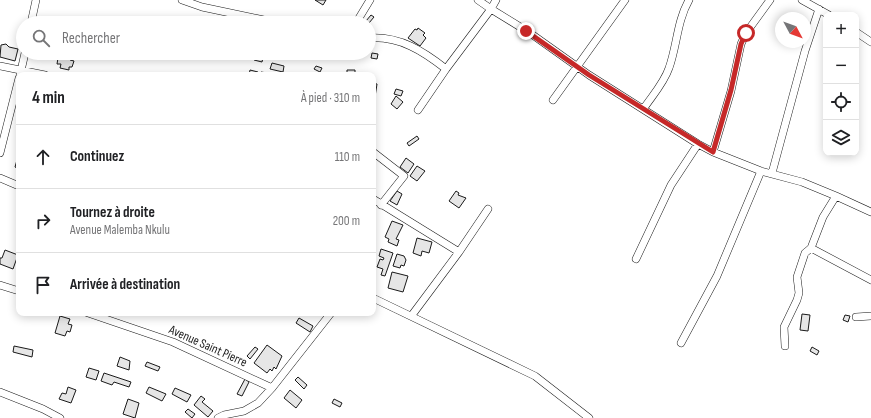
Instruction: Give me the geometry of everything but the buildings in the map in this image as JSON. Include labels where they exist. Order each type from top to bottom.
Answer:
[{"type":"street","points":[[33,16],[36,0]]},
{"type":"street","points":[[182,0],[202,7],[245,16]]},
{"type":"street","points":[[360,16],[370,0]]},
{"type":"street","points":[[478,0],[698,144],[713,152],[761,171],[802,182],[871,212]]},
{"type":"street","points":[[418,110],[496,0]]},
{"type":"street","points":[[553,100],[625,0]]},
{"type":"street","points":[[644,108],[668,70],[678,33],[681,15],[689,0]]},
{"type":"street","points":[[713,152],[731,90],[741,44],[746,33],[770,0]]},
{"type":"street","points":[[802,0],[824,12]]},
{"type":"street","points":[[772,173],[819,9]]},
{"type":"street","points":[[859,34],[871,42]]},
{"type":"street","points":[[376,39],[407,43],[446,69]]},
{"type":"street","points":[[21,72],[23,60]]},
{"type":"street","points":[[0,66],[16,73]]},
{"type":"street","points":[[0,153],[16,91]]},
{"type":"street","points":[[636,259],[671,185],[698,144]]},
{"type":"street","points":[[376,154],[404,176],[381,205]]},
{"type":"street","points":[[681,343],[717,276],[761,171]]},
{"type":"street","points":[[0,178],[16,185]]},
{"type":"street","points":[[785,346],[784,327],[799,293],[797,277],[805,253],[811,248],[823,217],[836,196]]},
{"type":"street","points":[[376,202],[459,252]]},
{"type":"street","points":[[412,315],[459,252],[488,209]]},
{"type":"street","points":[[811,248],[871,280]]},
{"type":"street","points":[[0,285],[16,289]]},
{"type":"street","points":[[376,299],[412,315],[476,349],[535,376],[589,418]]},
{"type":"street","name":"Avenue Saint Pierre","points":[[97,316],[173,342],[272,388]]},
{"type":"street","points":[[218,418],[224,415],[238,416],[257,404],[272,388],[329,316]]},
{"type":"street","points":[[856,317],[871,316]]},
{"type":"street","points":[[0,392],[37,406],[60,418]]},
{"type":"route","points":[[526,31],[561,57],[713,152],[735,75],[741,44],[746,33]]}]
